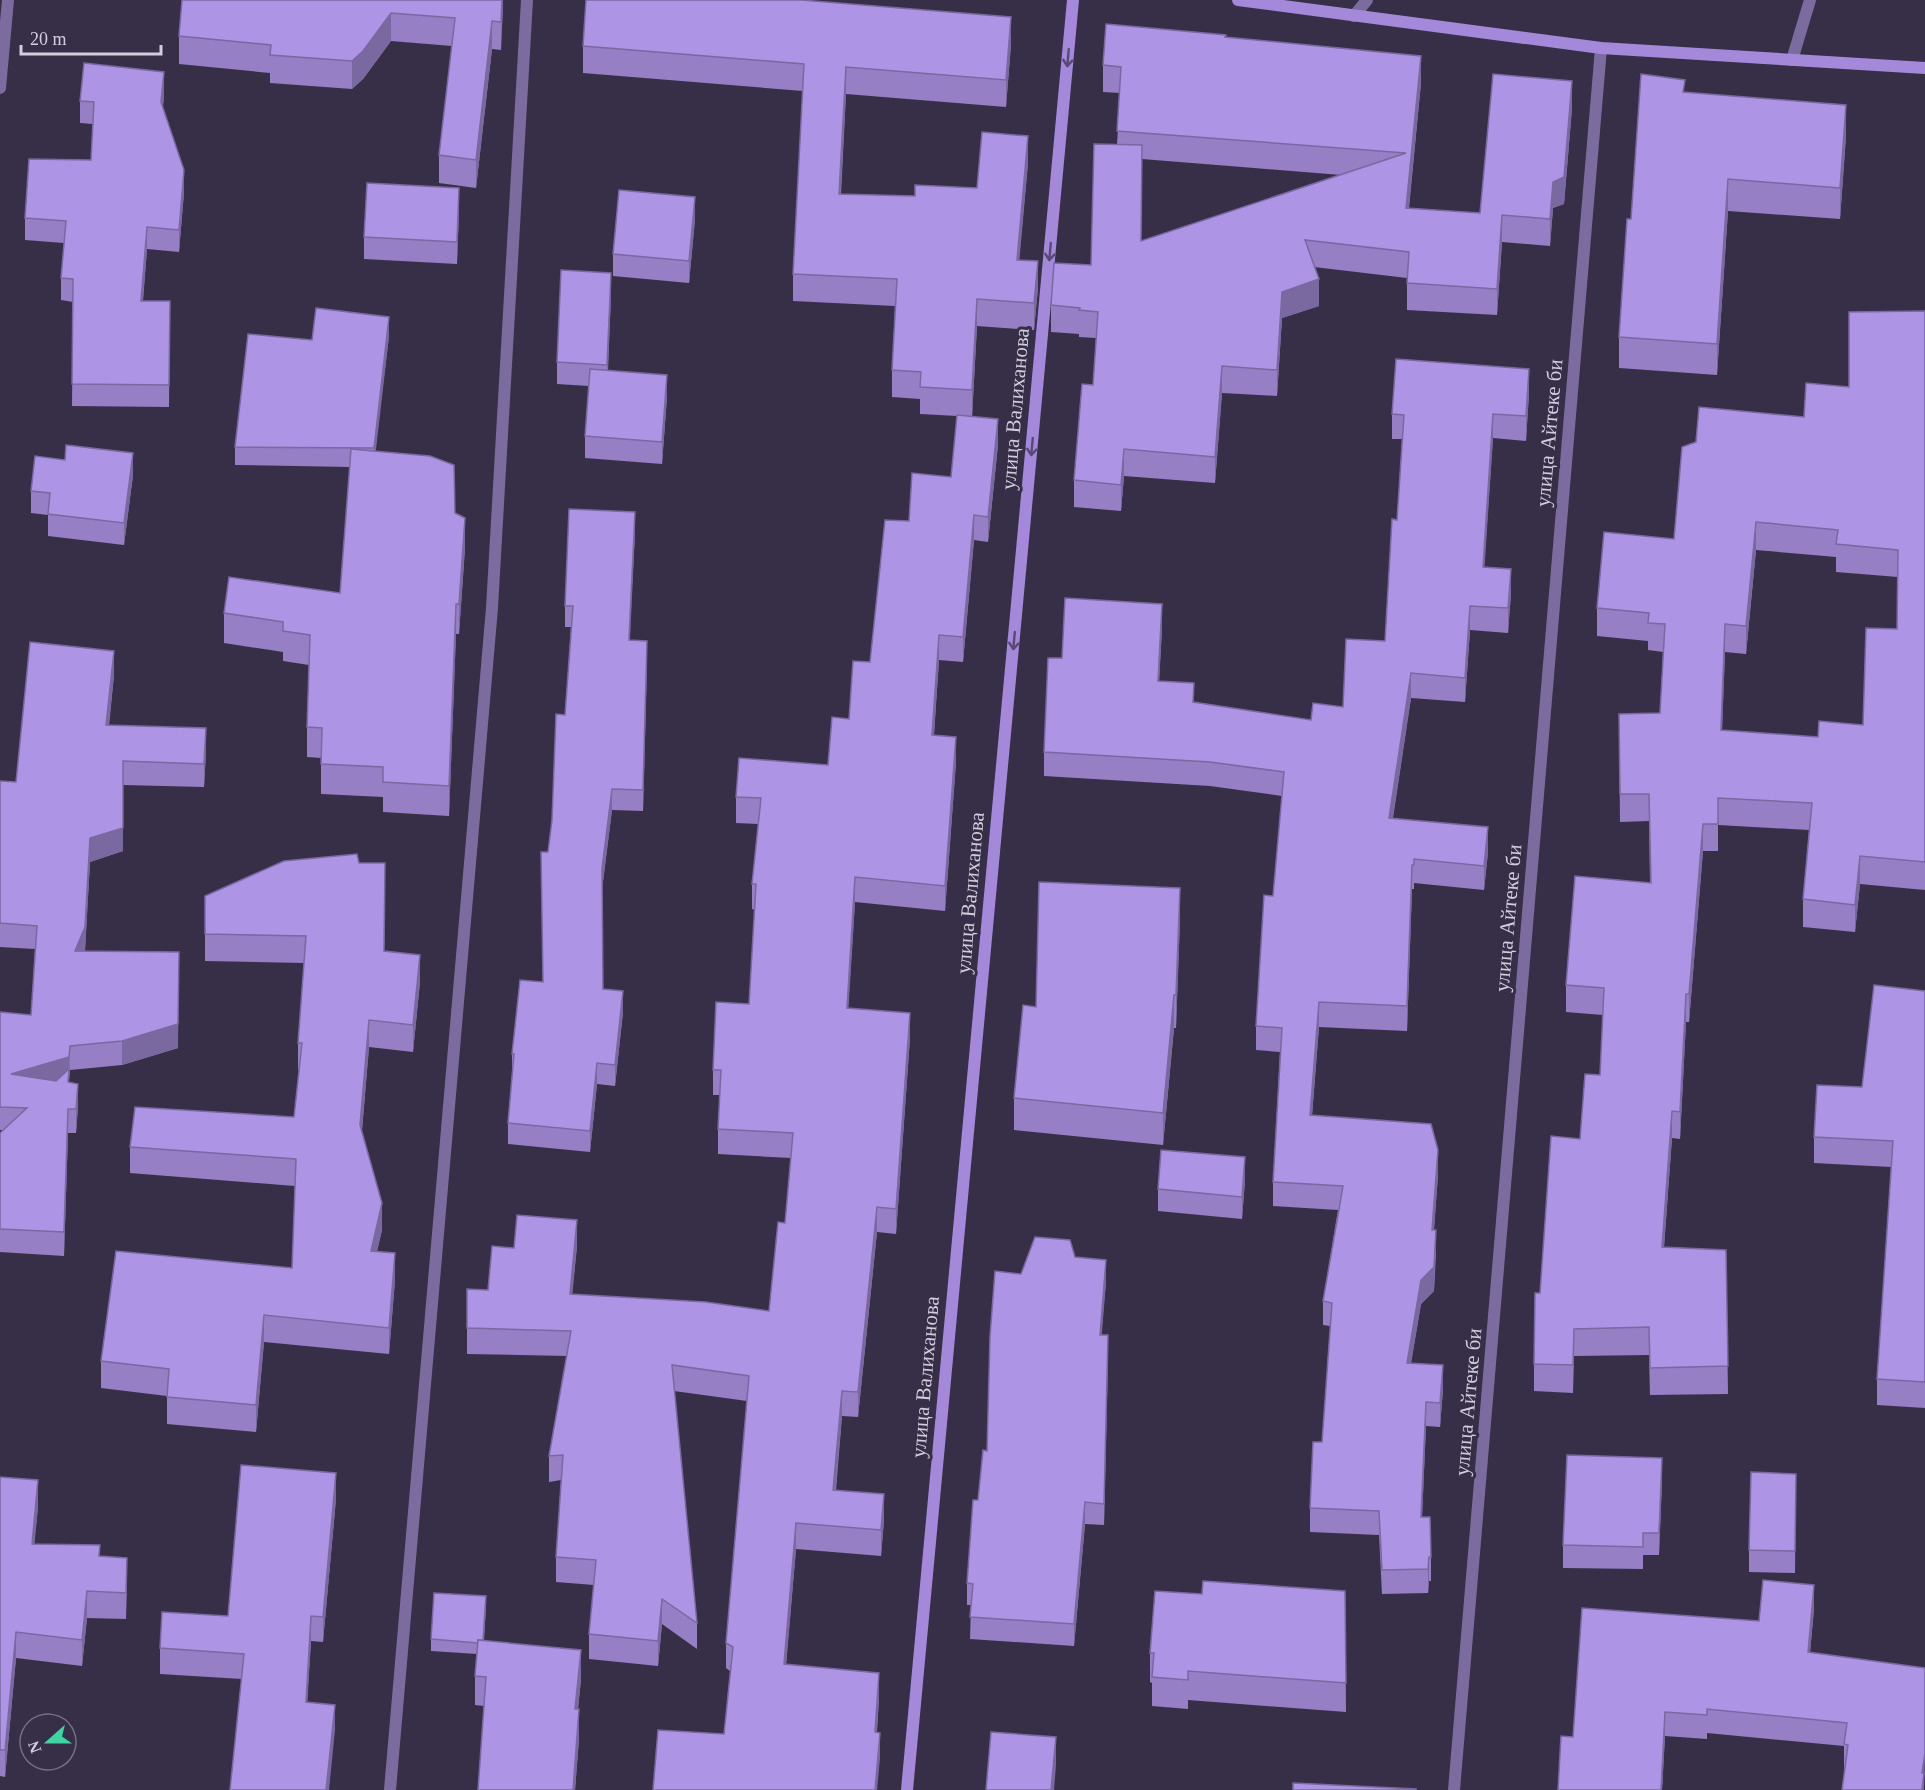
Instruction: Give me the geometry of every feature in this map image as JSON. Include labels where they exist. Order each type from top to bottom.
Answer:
[{"type":"street","points":[[0,88],[8,0]]},
{"type":"street","points":[[390,1790],[492,608],[527,0]]},
{"type":"street","name":"улица Валиханова","points":[[907,1790],[1073,0]]},
{"type":"street","points":[[1238,0],[1281,3],[1354,16],[1601,48],[1925,68]]},
{"type":"street","points":[[1354,16],[1367,0]]},
{"type":"street","points":[[1792,60],[1810,0]]},
{"type":"street","name":"улица Айтеке би","points":[[1454,1790],[1601,48]]},
{"type":"building","points":[[182,0],[502,0],[501,22],[492,21],[476,160],[439,155],[455,18],[391,13],[363,51],[352,61],[270,55],[271,45],[179,36]]},
{"type":"building","points":[[586,0],[801,0],[1011,17],[1006,80],[846,67],[839,194],[915,196],[915,185],[977,188],[982,132],[1028,136],[1017,260],[1038,261],[1034,303],[977,299],[972,390],[920,387],[921,372],[892,370],[897,279],[793,274],[804,64],[583,46]]},
{"type":"building","points":[[1106,24],[1421,56],[1406,208],[1480,213],[1493,74],[1572,81],[1564,177],[1553,182],[1550,219],[1502,215],[1497,289],[1407,283],[1409,252],[1305,240],[1319,279],[1282,292],[1277,370],[1222,366],[1215,457],[1124,449],[1121,485],[1074,480],[1082,384],[1093,385],[1098,312],[1051,305],[1054,263],[1091,265],[1094,144],[1142,145],[1141,241],[1406,153],[1117,131],[1121,67],[1103,65]]},
{"type":"building","points":[[84,63],[164,72],[161,102],[184,170],[179,230],[147,227],[141,301],[170,301],[169,385],[72,384],[73,279],[61,278],[66,221],[25,218],[29,159],[91,160],[94,102],[80,101]]},
{"type":"building","points":[[1641,74],[1685,80],[1683,92],[1846,105],[1840,188],[1728,179],[1717,344],[1619,337],[1627,219],[1631,219]]},
{"type":"building","points":[[367,183],[459,188],[457,242],[364,237]]},
{"type":"building","points":[[619,190],[695,197],[689,261],[613,254]]},
{"type":"building","points":[[561,270],[611,273],[607,365],[557,362]]},
{"type":"building","points":[[316,308],[389,317],[374,448],[235,447],[248,334],[312,340]]},
{"type":"building","points":[[1925,311],[1925,862],[1860,856],[1855,905],[1803,899],[1812,803],[1718,798],[1718,824],[1703,824],[1689,994],[1686,994],[1680,1112],[1672,1111],[1662,1247],[1726,1250],[1728,1366],[1650,1368],[1649,1327],[1574,1329],[1573,1365],[1534,1364],[1535,1293],[1540,1293],[1551,1136],[1580,1139],[1585,1074],[1600,1075],[1604,988],[1566,985],[1575,876],[1651,883],[1649,794],[1620,794],[1619,714],[1660,713],[1665,624],[1648,623],[1649,613],[1597,608],[1604,532],[1674,539],[1682,447],[1696,442],[1699,407],[1804,417],[1806,383],[1849,387],[1849,312]],"holes":[[[1756,522],[1838,530],[1836,544],[1898,550],[1897,629],[1866,628],[1863,725],[1819,721],[1818,737],[1721,730],[1725,624],[1746,626]]]},
{"type":"building","points":[[1396,359],[1529,369],[1526,416],[1493,414],[1483,567],[1511,569],[1508,608],[1470,606],[1465,678],[1411,673],[1389,818],[1488,827],[1484,866],[1414,859],[1407,1006],[1319,1002],[1310,1115],[1431,1124],[1438,1150],[1432,1230],[1436,1230],[1434,1267],[1421,1280],[1407,1363],[1443,1365],[1440,1403],[1426,1402],[1421,1517],[1430,1517],[1431,1557],[1429,1557],[1428,1569],[1382,1570],[1379,1511],[1310,1508],[1313,1442],[1322,1442],[1332,1303],[1323,1301],[1343,1186],[1273,1182],[1282,1028],[1256,1026],[1264,895],[1273,896],[1284,772],[1210,762],[1044,752],[1048,658],[1062,658],[1065,598],[1162,604],[1158,681],[1194,683],[1193,702],[1311,720],[1313,703],[1343,707],[1346,639],[1385,641],[1392,519],[1397,520],[1404,415],[1392,414]]},
{"type":"building","points":[[590,369],[667,375],[662,442],[585,436]]},
{"type":"building","points":[[957,415],[998,419],[988,517],[974,515],[963,637],[939,635],[932,735],[956,737],[945,886],[855,877],[847,1008],[910,1013],[896,1209],[877,1207],[858,1392],[842,1391],[833,1490],[884,1494],[881,1530],[796,1523],[784,1664],[879,1673],[875,1732],[880,1733],[875,1790],[653,1790],[658,1730],[724,1734],[733,1647],[726,1643],[749,1376],[672,1365],[697,1623],[662,1599],[658,1641],[589,1634],[596,1560],[556,1557],[563,1455],[549,1456],[571,1331],[467,1328],[467,1289],[488,1290],[492,1246],[514,1248],[517,1215],[577,1220],[570,1294],[706,1302],[769,1311],[778,1222],[785,1223],[793,1133],[718,1129],[721,1070],[713,1070],[716,1002],[749,1004],[756,884],[752,884],[761,798],[736,797],[739,758],[828,765],[832,717],[849,719],[853,661],[870,662],[885,520],[909,521],[912,473],[951,477]]},
{"type":"building","points":[[66,445],[133,453],[124,523],[48,514],[50,493],[31,491],[35,456],[65,460]]},
{"type":"building","points":[[351,449],[430,456],[454,465],[455,513],[465,518],[459,604],[456,604],[449,786],[383,782],[383,767],[321,764],[322,728],[307,727],[310,635],[283,631],[283,622],[224,613],[229,577],[340,593]]},
{"type":"building","points":[[569,509],[635,512],[629,640],[647,641],[643,790],[612,789],[602,869],[603,989],[623,991],[615,1065],[597,1063],[590,1131],[508,1123],[520,980],[543,982],[541,852],[548,852],[552,820],[556,714],[565,715],[573,606],[565,606]]},
{"type":"building","points":[[30,642],[114,651],[106,725],[206,728],[204,764],[123,761],[123,828],[90,838],[85,927],[75,951],[179,952],[178,1024],[122,1041],[70,1046],[69,1057],[11,1074],[56,1081],[69,1069],[68,1082],[78,1084],[76,1109],[68,1109],[64,1232],[0,1229],[0,1133],[27,1108],[0,1107],[0,1012],[31,1015],[37,926],[0,923],[0,781],[16,782]]},
{"type":"building","points":[[357,854],[359,863],[385,863],[384,951],[420,955],[413,1025],[369,1020],[360,1125],[382,1203],[371,1251],[395,1253],[389,1328],[264,1315],[256,1405],[167,1397],[169,1369],[101,1361],[116,1251],[292,1268],[296,1159],[130,1147],[135,1107],[294,1117],[302,1043],[298,1043],[306,936],[205,934],[205,896],[284,861]]},
{"type":"building","points":[[1039,882],[1180,888],[1176,995],[1174,995],[1163,1113],[1014,1098],[1023,1005],[1036,1007]]},
{"type":"building","points":[[1874,985],[1925,991],[1925,1382],[1877,1379],[1893,1141],[1814,1137],[1817,1085],[1862,1087]]},
{"type":"building","points":[[1161,1150],[1245,1157],[1242,1197],[1158,1189]]},
{"type":"building","points":[[1035,1237],[1070,1240],[1075,1257],[1106,1260],[1100,1335],[1108,1335],[1104,1504],[1085,1502],[1074,1624],[970,1617],[973,1584],[967,1583],[973,1500],[978,1500],[983,1450],[987,1451],[990,1336],[995,1271],[1021,1274]]},
{"type":"building","points":[[1567,1455],[1662,1458],[1659,1533],[1643,1533],[1643,1547],[1563,1545]]},
{"type":"building","points":[[241,1465],[336,1473],[323,1617],[311,1616],[306,1702],[335,1705],[326,1790],[230,1790],[244,1654],[160,1648],[162,1612],[228,1616]]},
{"type":"building","points":[[1751,1472],[1796,1474],[1795,1551],[1749,1550]]},
{"type":"building","points":[[0,1477],[38,1480],[32,1544],[100,1545],[99,1556],[127,1558],[126,1593],[87,1591],[82,1640],[16,1632],[5,1750],[0,1750]]},
{"type":"building","points":[[1763,1580],[1814,1585],[1808,1652],[1925,1668],[1925,1753],[1922,1790],[1842,1790],[1848,1745],[1844,1744],[1847,1723],[1707,1709],[1707,1715],[1665,1712],[1661,1790],[1558,1790],[1561,1736],[1573,1737],[1582,1608],[1759,1621]]},
{"type":"building","points":[[1203,1581],[1345,1591],[1346,1683],[1188,1671],[1188,1680],[1152,1677],[1154,1653],[1150,1653],[1155,1591],[1202,1594]]},
{"type":"building","points":[[434,1593],[486,1596],[483,1640],[478,1640],[478,1643],[431,1639]]},
{"type":"building","points":[[478,1640],[581,1650],[575,1709],[579,1709],[573,1790],[478,1790],[486,1677],[475,1676]]},
{"type":"building","points":[[991,1732],[1056,1737],[1051,1790],[986,1790]]},
{"type":"building","points":[[1293,1783],[1416,1789],[1416,1790],[1293,1790]]}]
